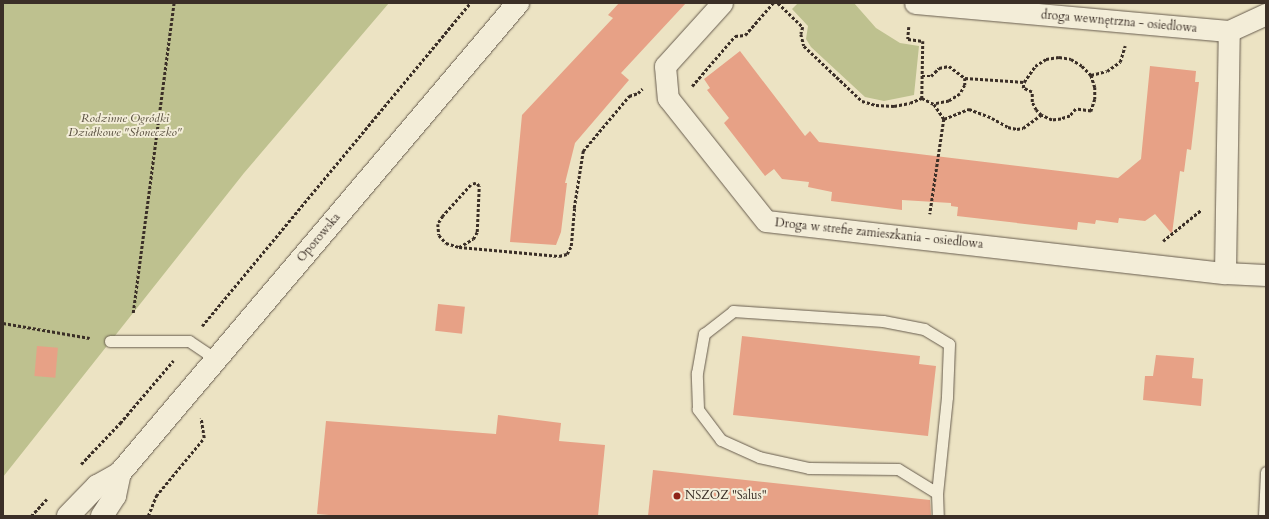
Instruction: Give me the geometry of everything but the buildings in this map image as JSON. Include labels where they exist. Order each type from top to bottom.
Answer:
[{"type":"street","name":"Oporowska","points":[[68,516],[97,486],[120,473],[518,3]]},
{"type":"street","name":"Droga w strefie zamieszkania - osiedlowa","points":[[722,3],[665,66],[668,98],[766,221],[1225,273],[1266,275]]},
{"type":"street","name":"droga wewnętrzna - osiedlowa","points":[[915,3],[1228,31]]},
{"type":"street","points":[[1225,273],[1228,31],[1266,14]]},
{"type":"street","name":"Oporowska","points":[[102,516],[115,496],[120,473]]},
{"type":"lane","points":[[937,493],[898,469],[809,468],[759,457],[721,440],[698,409],[697,373],[704,334],[733,311],[883,321],[924,329],[949,344],[947,397],[937,493],[938,516]]},
{"type":"lane","points":[[110,342],[189,341],[216,359]]},
{"type":"lane","points":[[1264,516],[1266,472]]},
{"type":"path","points":[[132,313],[174,3]]},
{"type":"path","points":[[78,467],[120,423],[470,3]]},
{"type":"path","points":[[690,92],[692,87],[735,36],[745,35],[773,3]]},
{"type":"path","points":[[778,3],[803,27],[801,34],[804,46],[862,101],[876,105],[894,106],[910,104],[922,98]]},
{"type":"path","points":[[909,25],[908,39],[923,41],[922,98]]},
{"type":"path","points":[[1091,75],[1107,71],[1120,62],[1126,43]]},
{"type":"path","points":[[1059,57],[1071,59],[1082,66],[1091,75],[1095,87],[1095,99],[1091,111],[1076,109],[1070,116],[1061,119],[1052,120],[1041,115],[1032,102],[1032,92],[1023,88],[1024,82],[1035,66],[1046,60],[1059,57]]},
{"type":"path","points":[[922,76],[931,76],[939,68],[949,66],[965,78],[1024,82]]},
{"type":"path","points":[[934,104],[949,101],[960,94],[965,85],[965,78]]},
{"type":"path","points":[[459,247],[473,239],[477,232],[479,186],[476,183],[471,185],[442,216],[438,224],[440,234],[446,243],[459,247],[559,256],[567,254],[571,246],[574,208],[583,151],[630,96],[638,93],[645,86]]},
{"type":"path","points":[[922,98],[934,104],[944,119],[930,220]]},
{"type":"path","points":[[944,119],[969,109],[992,118],[1008,127],[1017,129],[1023,128],[1041,115]]},
{"type":"path","points":[[1160,243],[1203,208]]},
{"type":"path","points":[[3,323],[110,342]]},
{"type":"path","points":[[148,516],[156,496],[204,438],[201,413]]},
{"type":"path","points":[[31,516],[52,494]]},
{"type":"green space","name":"Rodzinne Ogródki Działkowe \"Słoneczko\"","points":[[3,3],[389,3],[244,173],[3,477]]},
{"type":"green space","points":[[798,3],[854,3],[876,28],[900,43],[919,46],[914,95],[884,101],[865,97],[811,47],[806,39],[808,26],[792,9]]},
{"type":"place","name":"NSZOZ \"Salus\"","points":[[677,496]]}]
